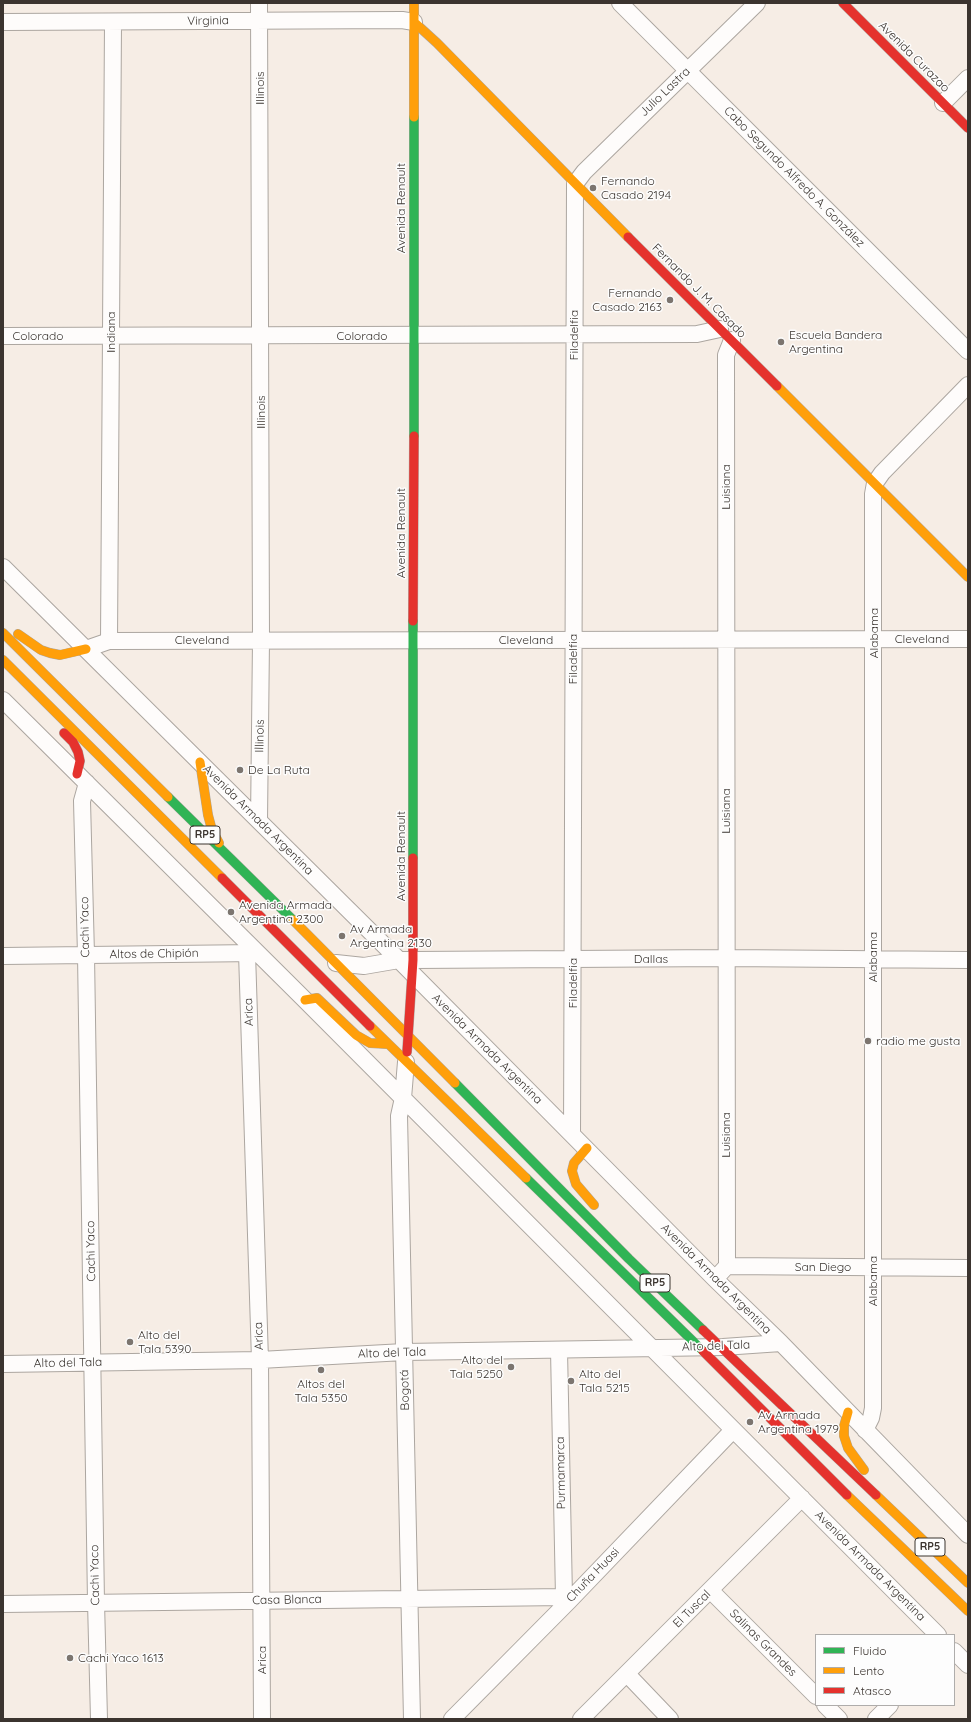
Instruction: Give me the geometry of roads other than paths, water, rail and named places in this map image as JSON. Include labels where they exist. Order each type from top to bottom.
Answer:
[{"type":"main road","name":"Avenida Renault","points":[[406,1062],[408,1036],[414,640],[414,3]]},
{"type":"main road","name":"Avenida Curazao","points":[[842,3],[968,128]]},
{"type":"main road","name":"Fernando J. M. Casado","points":[[414,22],[968,577]]},
{"type":"main road","points":[[3,626],[41,650],[50,653],[60,655],[86,649]]},
{"type":"main road","name":"RP5","points":[[3,633],[336,963],[629,1259],[723,1347],[968,1583]]},
{"type":"main road","points":[[3,660],[24,691],[73,742],[78,752],[82,778]]},
{"type":"main road","name":"RP5","points":[[3,660],[406,1062],[699,1347],[850,1498],[968,1611]]},
{"type":"main road","points":[[200,762],[208,815],[212,830],[223,852]]},
{"type":"main road","points":[[305,1000],[317,998],[356,1035],[370,1042],[388,1044]]},
{"type":"main road","points":[[587,1148],[574,1163],[572,1171],[573,1178],[576,1184],[599,1211]]},
{"type":"main road","points":[[624,1240],[629,1259]]},
{"type":"main road","points":[[848,1412],[844,1426],[844,1436],[848,1448],[860,1466],[900,1508],[908,1526]]},
{"type":"street","name":"Illinois","points":[[259,821],[261,640],[260,3]]},
{"type":"street","name":"Cabo Segundo Alfredo A. González","points":[[620,3],[968,351]]},
{"type":"street","name":"Julio Lastra","points":[[575,184],[584,172],[757,3]]},
{"type":"street","name":"Virginia","points":[[3,22],[113,23],[402,20],[414,22]]},
{"type":"street","name":"Indiana","points":[[109,641],[113,23]]},
{"type":"street","points":[[943,104],[968,78]]},
{"type":"street","name":"Filadelfia","points":[[572,1134],[575,184]]},
{"type":"street","name":"Colorado","points":[[3,336],[697,334],[720,329]]},
{"type":"street","name":"Luisiana","points":[[726,1266],[726,355],[732,340]]},
{"type":"street","points":[[875,483],[882,473],[968,385]]},
{"type":"street","name":"Alabama","points":[[865,1430],[871,1418],[873,1408],[873,494],[875,483]]},
{"type":"street","name":"Avenida Armada Argentina","points":[[3,566],[259,821],[408,964],[572,1134],[715,1279],[781,1343],[968,1535]]},
{"type":"street","name":"Cleveland","points":[[86,649],[109,641],[968,639]]},
{"type":"street","name":"Avenida Armada Argentina","points":[[3,700],[82,778],[253,953],[305,1000],[937,1634]]},
{"type":"street","name":"Cachi Yaco","points":[[82,778],[99,1719]]},
{"type":"street","name":"Altos de Chipión","points":[[3,956],[253,953]]},
{"type":"street","name":"Arica","points":[[253,953],[260,1360],[262,1719]]},
{"type":"street","name":"Dallas","points":[[336,963],[364,966],[573,959],[726,958],[873,958],[968,960]]},
{"type":"street","name":"Bogotá","points":[[406,1062],[403,1098],[399,1116],[412,1719]]},
{"type":"street","points":[[715,1279],[726,1266]]},
{"type":"street","name":"San Diego","points":[[726,1266],[968,1268]]},
{"type":"street","name":"Alto del Tala","points":[[3,1364],[260,1360],[404,1352],[723,1347],[781,1343]]},
{"type":"street","name":"Purmamarca","points":[[559,1350],[566,1599]]},
{"type":"street","name":"Chuña Huasi","points":[[452,1719],[566,1599],[733,1430]]},
{"type":"street","name":"El Tuscal","points":[[581,1719],[802,1498]]},
{"type":"street","points":[[952,1567],[968,1569]]},
{"type":"street","name":"Salinas Grandes","points":[[710,1590],[815,1695]]},
{"type":"street","name":"Casa Blanca","points":[[3,1604],[262,1600],[566,1599]]},
{"type":"street","points":[[955,1652],[968,1665]]},
{"type":"street","points":[[627,1674],[670,1719]]},
{"type":"street","points":[[826,1706],[839,1719]]},
{"type":"street","points":[[876,1719],[889,1706]]},
{"type":"place","name":"Fernando Casado 2194","points":[[593,188]]},
{"type":"place","name":"Fernando Casado 2163","points":[[670,300]]},
{"type":"place","name":"Escuela Bandera Argentina","points":[[781,342]]},
{"type":"place","name":"De La Ruta","points":[[240,770]]},
{"type":"place","name":"Avenida Armada Argentina 2300","points":[[231,912]]},
{"type":"place","name":"Av Armada Argentina 2130","points":[[342,936]]},
{"type":"place","name":"radio me gusta","points":[[868,1041]]},
{"type":"place","name":"Alto del Tala 5390","points":[[130,1342]]},
{"type":"place","name":"Alto del Tala 5250","points":[[511,1367]]},
{"type":"place","name":"Altos del Tala 5350","points":[[321,1370]]},
{"type":"place","name":"Alto del Tala 5215","points":[[571,1381]]},
{"type":"place","name":"Av Armada Argentina 1979","points":[[750,1422]]},
{"type":"place","name":"Cachi Yaco 1613","points":[[70,1658]]}]
